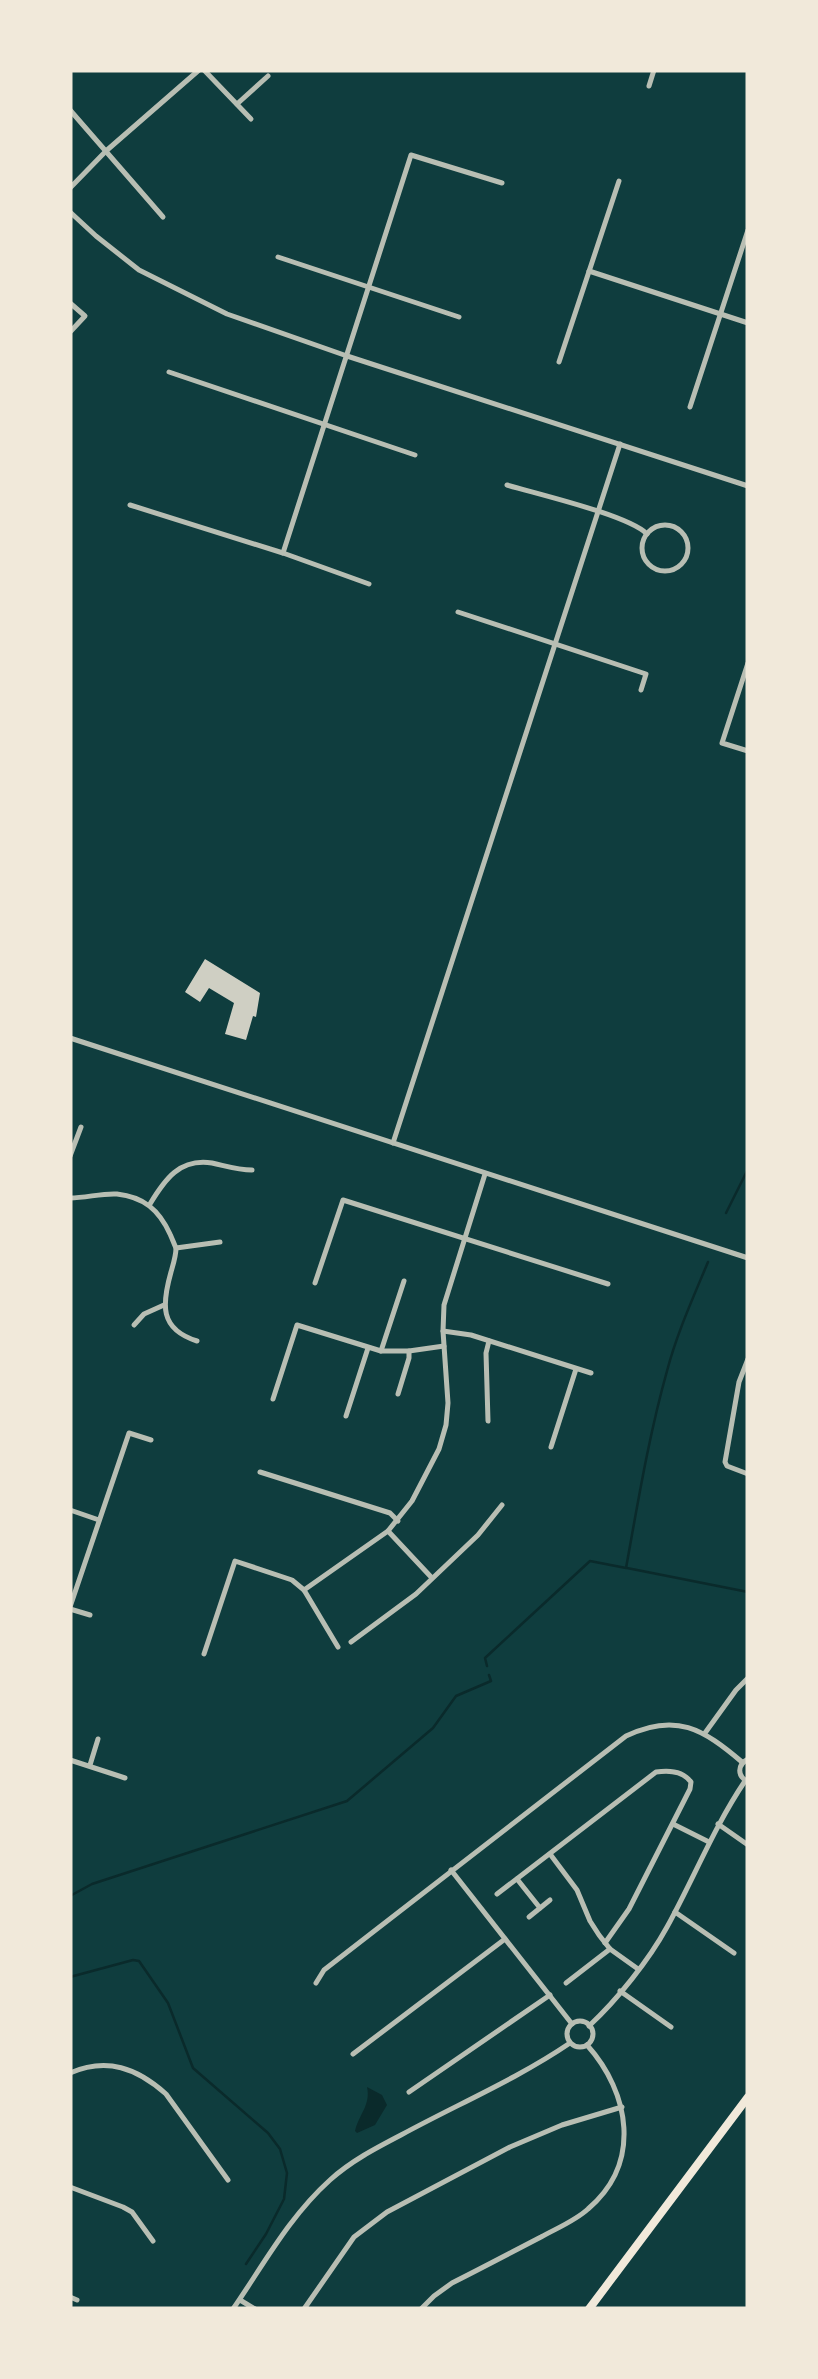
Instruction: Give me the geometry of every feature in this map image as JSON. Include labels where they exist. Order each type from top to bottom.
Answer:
[{"type":"highway","points":[[590,2309],[748,2097]]},
{"type":"street","points":[[70,188],[106,151],[201,70],[250,119]]},
{"type":"street","points":[[648,86],[654,70]]},
{"type":"street","points":[[237,104],[268,76]]},
{"type":"street","points":[[70,110],[164,218]]},
{"type":"street","points":[[284,553],[411,156],[502,183]]},
{"type":"street","points":[[559,362],[619,182]]},
{"type":"street","points":[[70,212],[139,270],[200,302],[347,356],[748,486]]},
{"type":"street","points":[[690,407],[748,230]]},
{"type":"street","points":[[278,257],[459,317]]},
{"type":"street","points":[[589,272],[748,323]]},
{"type":"street","points":[[70,304],[85,316],[71,331]]},
{"type":"street","points":[[168,372],[415,455]]},
{"type":"street","points":[[393,1142],[620,444]]},
{"type":"street","points":[[507,485],[598,512],[646,534]]},
{"type":"street","points":[[130,505],[369,584]]},
{"type":"street","points":[[667,524],[681,531],[688,545],[684,560],[673,570],[652,566],[643,555],[646,534],[667,524]]},
{"type":"street","points":[[458,612],[646,674],[640,690]]},
{"type":"street","points":[[748,663],[722,743],[748,751]]},
{"type":"street","points":[[70,1038],[748,1258]]},
{"type":"street","points":[[70,1156],[81,1127]]},
{"type":"street","points":[[150,1204],[165,1180],[187,1164],[252,1170]]},
{"type":"street","points":[[304,1590],[388,1531],[412,1501],[439,1449],[448,1403],[444,1305],[485,1173]]},
{"type":"street","points":[[70,1198],[118,1194],[150,1204],[165,1223],[176,1248],[164,1305],[167,1318],[174,1330],[196,1341]]},
{"type":"street","points":[[316,1283],[343,1200],[608,1284]]},
{"type":"street","points":[[176,1248],[220,1242]]},
{"type":"street","points":[[380,1351],[404,1280]]},
{"type":"street","points":[[134,1325],[144,1314],[164,1305]]},
{"type":"street","points":[[273,1399],[297,1325],[380,1351],[444,1346]]},
{"type":"street","points":[[443,1330],[472,1335],[591,1373]]},
{"type":"street","points":[[488,1421],[489,1342]]},
{"type":"street","points":[[346,1416],[368,1348]]},
{"type":"street","points":[[398,1394],[409,1351]]},
{"type":"street","points":[[748,1359],[738,1382],[724,1462],[748,1474]]},
{"type":"street","points":[[551,1447],[576,1369]]},
{"type":"street","points":[[90,1616],[70,1608],[99,1520],[130,1433],[152,1440]]},
{"type":"street","points":[[260,1472],[390,1514],[398,1520]]},
{"type":"street","points":[[351,1642],[400,1608],[478,1535],[502,1505]]},
{"type":"street","points":[[70,1510],[99,1520]]},
{"type":"street","points":[[388,1531],[432,1578]]},
{"type":"street","points":[[204,1654],[234,1561],[286,1577],[304,1590],[338,1647]]},
{"type":"street","points":[[704,1733],[748,1678]]},
{"type":"street","points":[[316,1982],[324,1970],[626,1736],[640,1729],[671,1725],[704,1733],[745,1760],[740,1774],[746,1781],[718,1824],[665,1931],[589,2026]]},
{"type":"street","points":[[89,1766],[98,1740]]},
{"type":"street","points":[[70,1760],[125,1778]]},
{"type":"street","points":[[496,1894],[656,1772],[680,1773],[691,1782],[608,1946],[566,1983]]},
{"type":"street","points":[[673,1824],[709,1842]]},
{"type":"street","points":[[718,1824],[748,1845]]},
{"type":"street","points":[[550,1854],[577,1890],[590,1921],[608,1946],[638,1969]]},
{"type":"street","points":[[451,1870],[572,2024]]},
{"type":"street","points":[[518,1879],[540,1908]]},
{"type":"street","points":[[529,1917],[550,1900]]},
{"type":"street","points":[[675,1912],[734,1953]]},
{"type":"street","points":[[352,2054],[506,1939]]},
{"type":"street","points":[[620,1991],[671,2027]]},
{"type":"street","points":[[409,2092],[550,1995]]},
{"type":"street","points":[[581,2022],[589,2026],[593,2036],[588,2045],[578,2047],[570,2043],[567,2033],[572,2024],[581,2022]]},
{"type":"street","points":[[233,2309],[296,2216],[332,2177],[364,2155],[522,2073],[570,2043]]},
{"type":"street","points":[[420,2309],[452,2283],[577,2218],[597,2201],[612,2179],[625,2132],[622,2107],[611,2077],[588,2045]]},
{"type":"street","points":[[70,2072],[101,2064],[138,2073],[153,2082],[166,2094],[228,2180]]},
{"type":"street","points":[[304,2309],[354,2238],[386,2212],[510,2147],[562,2125],[622,2107]]},
{"type":"street","points":[[70,2187],[132,2212],[152,2240]]},
{"type":"street","points":[[240,2300],[255,2309]]},
{"type":"water","points":[[367,2087],[382,2095],[387,2105],[375,2125],[357,2133],[367,2099]]},
{"type":"building","points":[[205,959],[260,993],[256,1017],[253,1016],[246,1040],[225,1034],[234,1003],[209,988],[200,1002],[185,992]]},
{"type":"waterway","points":[[726,1213],[748,1169]]},
{"type":"waterway","points":[[487,1666],[485,1658],[590,1561],[626,1568],[667,1371],[708,1262]]},
{"type":"waterway","points":[[627,1568],[748,1592]]},
{"type":"waterway","points":[[70,1896],[92,1884],[347,1801],[433,1728],[456,1696],[491,1681],[489,1675]]},
{"type":"waterway","points":[[70,1977],[139,1961],[168,2003],[193,2068],[268,2133],[280,2149],[287,2173],[284,2199],[246,2264]]}]
